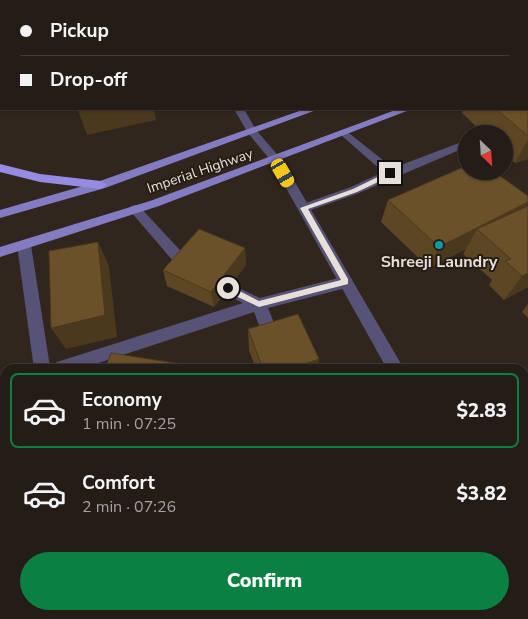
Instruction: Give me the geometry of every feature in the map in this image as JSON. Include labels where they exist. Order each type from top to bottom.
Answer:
[{"type":"highway","points":[[0,168],[40,178],[101,185]]},
{"type":"main road","name":"Imperial Highway","points":[[0,214],[101,185],[311,110]]},
{"type":"main road","name":"Imperial Highway","points":[[0,252],[24,246],[135,209],[276,160],[405,110]]},
{"type":"street","points":[[240,110],[252,131],[276,160],[393,364]]},
{"type":"street","points":[[345,132],[390,173]]},
{"type":"street","points":[[304,208],[355,190],[390,173],[458,146]]},
{"type":"street","points":[[135,209],[185,266]]},
{"type":"street","points":[[24,246],[41,364]]},
{"type":"street","points":[[73,364],[259,304],[346,282]]},
{"type":"street","points":[[228,288],[259,304],[274,344]]},
{"type":"building","points":[[497,110],[528,110],[528,136]]},
{"type":"building","points":[[458,169],[458,180],[506,180],[528,196],[528,202],[439,247],[388,200]]},
{"type":"building","points":[[528,206],[528,273],[522,276],[505,261],[511,259],[477,229]]},
{"type":"building","points":[[199,229],[245,248],[211,292],[163,270]]},
{"type":"building","points":[[98,242],[105,315],[51,328],[49,251]]},
{"type":"building","points":[[298,314],[319,359],[304,364],[261,364],[248,329]]},
{"type":"building","points":[[111,353],[181,364],[107,364]]},
{"type":"place","name":"Shreeji Laundry","points":[[439,245]]},
{"type":"route","points":[[228,288],[259,304],[346,282],[304,208],[355,190],[390,173]]}]
